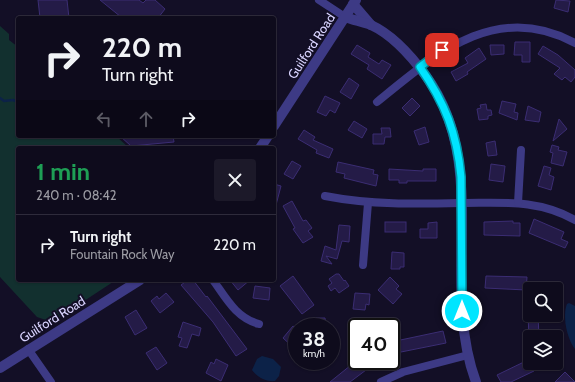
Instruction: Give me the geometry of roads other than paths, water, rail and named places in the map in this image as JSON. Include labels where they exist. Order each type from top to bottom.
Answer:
[{"type":"street","points":[[319,0],[345,17],[372,26],[398,44],[420,67],[441,100],[455,135],[461,177],[462,311],[468,355],[476,382]]},
{"type":"street","points":[[352,1],[372,26]]},
{"type":"street","name":"Guilford Road","points":[[276,123],[345,17],[352,1]]},
{"type":"street","points":[[377,102],[452,42],[478,28],[491,24],[504,22],[532,24],[548,29],[575,43]]},
{"type":"street","points":[[518,203],[521,150]]},
{"type":"street","points":[[325,196],[368,203],[535,204],[551,208],[575,220]]},
{"type":"street","points":[[363,265],[368,203]]},
{"type":"street","name":"Guilford Road","points":[[0,368],[137,282]]},
{"type":"street","points":[[214,282],[237,312],[249,321],[259,324]]},
{"type":"street","points":[[28,349],[51,382]]},
{"type":"street","points":[[381,382],[403,372],[468,355]]},
{"type":"water","points":[[569,303],[575,306],[575,349],[568,334],[565,321],[567,304]]},
{"type":"water","points":[[262,356],[273,359],[281,367],[279,376],[275,381],[268,381],[256,375],[252,370],[257,359]]},
{"type":"waterway","points":[[0,98],[4,101],[16,101]]}]
